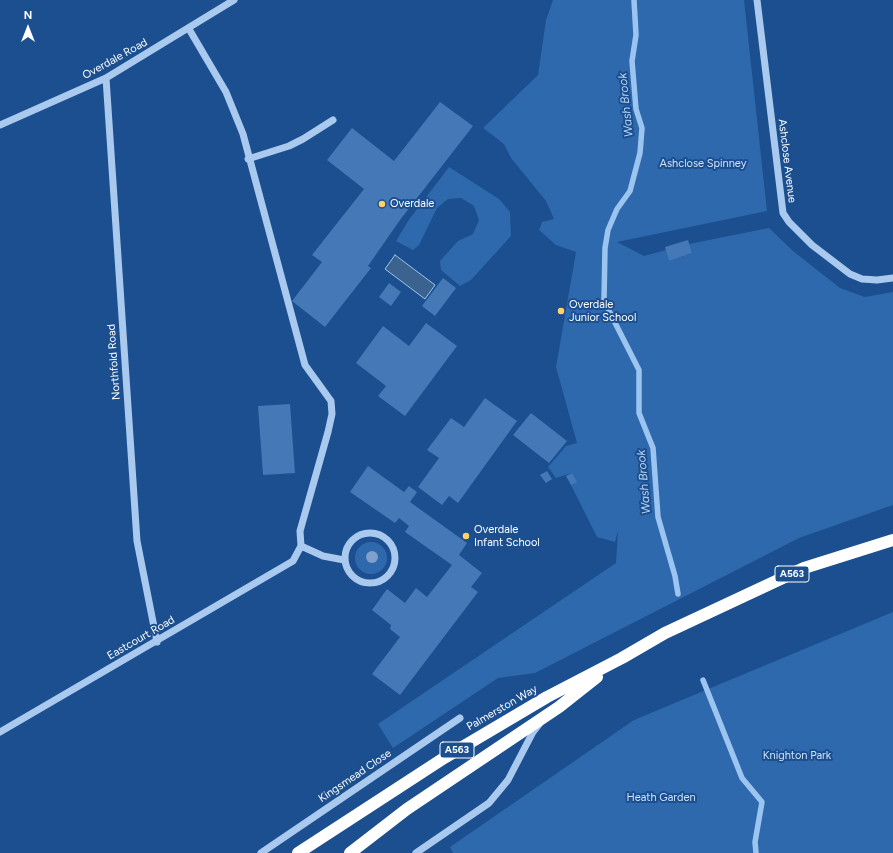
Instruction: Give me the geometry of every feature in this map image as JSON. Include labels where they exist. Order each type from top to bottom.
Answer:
[{"type":"highway","name":"Palmerston Way","points":[[298,853],[444,758],[547,697],[622,658],[673,629],[804,568],[893,540]]},
{"type":"highway","name":"Palmerston Way","points":[[350,853],[407,809],[548,714],[622,658]]},
{"type":"street","name":"Overdale Road","points":[[0,125],[106,78],[189,29],[234,0]]},
{"type":"street","name":"Ashclose Avenue","points":[[757,0],[783,213],[812,245],[850,274],[862,279],[877,280],[893,278]]},
{"type":"street","points":[[189,29],[226,92],[242,134],[305,365],[331,401],[332,414],[328,432],[300,531],[301,546],[323,556],[344,560]]},
{"type":"street","name":"Northfold Road","points":[[106,78],[137,541],[157,642]]},
{"type":"street","points":[[248,159],[304,140],[333,120]]},
{"type":"street","points":[[371,532],[386,538],[395,552],[396,560],[389,575],[375,583],[366,584],[351,576],[344,560],[345,551],[354,538],[362,533],[371,532]]},
{"type":"street","name":"Eastcourt Road","points":[[0,732],[157,642],[293,561],[301,546]]},
{"type":"street","points":[[416,853],[489,803],[508,780],[533,732],[548,714]]},
{"type":"street","name":"Kingsmead Close","points":[[262,853],[460,718]]},
{"type":"green space","name":"Ashclose Spinney","points":[[553,0],[744,0],[767,211],[617,242],[644,256],[666,250],[669,261],[692,253],[689,244],[769,228],[793,251],[840,288],[865,297],[893,292],[893,505],[799,538],[535,673],[498,678],[393,748],[378,724],[616,563],[618,530],[615,542],[597,537],[571,485],[572,473],[556,478],[548,467],[566,446],[577,443],[556,367],[576,252],[556,245],[539,230],[542,222],[554,219],[546,201],[511,158],[504,144],[483,128],[538,75],[546,20]]},
{"type":"green space","points":[[449,167],[499,199],[510,212],[511,236],[471,280],[460,286],[441,270],[440,261],[458,241],[473,234],[479,220],[474,206],[461,198],[448,199],[437,208],[419,245],[413,250],[396,241],[408,221]]},
{"type":"green space","points":[[368,542],[374,542],[384,549],[387,558],[386,564],[380,571],[374,574],[368,574],[358,567],[355,561],[355,555],[362,545]]},
{"type":"green space","name":"Knighton Park","points":[[893,612],[893,853],[453,853],[450,847],[634,720]]},
{"type":"shaded area","points":[[395,255],[435,285],[425,299],[385,269]]},
{"type":"building","name":"Overdale","points":[[440,102],[473,126],[400,220],[368,266],[371,268],[325,327],[292,301],[322,262],[312,255],[364,189],[327,160],[352,128],[394,161]]},
{"type":"building","points":[[688,240],[692,253],[669,261],[665,247]]},
{"type":"building","points":[[443,278],[456,288],[435,316],[422,306]]},
{"type":"building","points":[[389,283],[401,292],[391,306],[379,297]]},
{"type":"building","points":[[426,323],[457,346],[405,416],[378,396],[386,386],[356,363],[383,326],[409,346]]},
{"type":"building","points":[[485,398],[517,421],[458,503],[449,496],[442,505],[418,487],[439,458],[427,450],[451,418],[464,427]]},
{"type":"building","points":[[290,404],[295,473],[263,475],[258,406]]},
{"type":"building","points":[[531,413],[567,441],[549,463],[513,435]]},
{"type":"building","points":[[368,466],[404,492],[409,486],[417,492],[410,502],[467,543],[459,555],[482,573],[471,587],[478,592],[400,695],[372,674],[400,637],[390,629],[391,625],[372,610],[387,589],[405,603],[416,588],[427,597],[452,565],[405,532],[409,526],[399,518],[395,523],[350,492]]},
{"type":"building","points":[[547,471],[552,479],[546,483],[540,475]]},
{"type":"building","points":[[572,473],[577,482],[571,485],[566,476]]},
{"type":"waterway","name":"Wash Brook","points":[[634,0],[636,35],[632,61],[636,109],[642,128],[640,153],[630,191],[617,209],[608,230],[605,248],[604,301],[639,370],[639,413],[653,448],[658,517],[675,576],[678,594]]},
{"type":"waterway","name":"Wash Brook","points":[[703,680],[742,778],[762,802],[755,842],[756,853]]},
{"type":"place","name":"Overdale","points":[[382,204]]},
{"type":"place","name":"Overdale Junior School","points":[[561,311]]},
{"type":"place","name":"Overdale Infant School","points":[[466,536]]},
{"type":"park label","name":"Heath Garden","points":[[661,798]]}]
